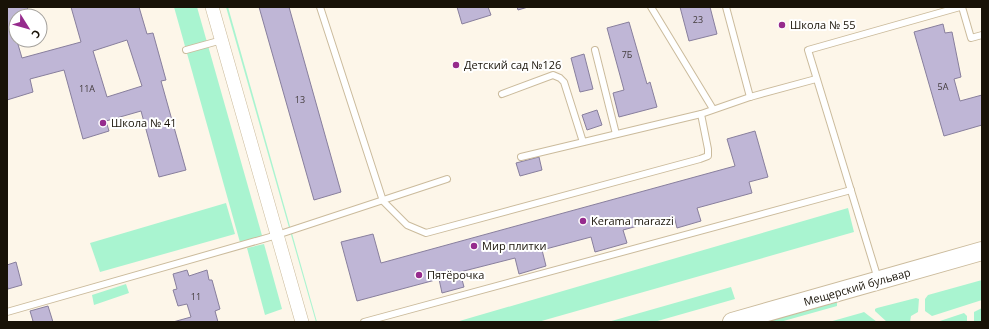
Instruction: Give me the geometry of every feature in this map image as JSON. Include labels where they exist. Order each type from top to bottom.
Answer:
[{"type":"main road","name":"Мещерский бульвар","points":[[732,322],[982,251]]},
{"type":"street","points":[[212,7],[302,322]]},
{"type":"lane","points":[[320,7],[383,201],[407,225],[426,233],[693,162],[708,156],[701,114]]},
{"type":"lane","points":[[651,7],[714,110]]},
{"type":"lane","points":[[726,7],[750,97]]},
{"type":"lane","points":[[879,280],[808,50],[961,7],[971,38],[982,35]]},
{"type":"lane","points":[[186,50],[222,40]]},
{"type":"lane","points":[[595,50],[616,134]]},
{"type":"lane","points":[[502,94],[553,75],[560,78],[564,82],[583,142]]},
{"type":"lane","points":[[521,157],[701,114],[750,97],[816,79]]},
{"type":"lane","points":[[7,312],[277,235],[448,179]]},
{"type":"lane","points":[[364,322],[851,190]]},
{"type":"green space","points":[[174,7],[197,7],[263,239],[241,246]]},
{"type":"green space","points":[[226,7],[228,7],[317,322],[316,322]]},
{"type":"green space","points":[[226,203],[235,234],[100,272],[90,243]]},
{"type":"green space","points":[[848,208],[854,232],[538,322],[456,322]]},
{"type":"green space","points":[[264,244],[282,309],[265,315],[247,248]]},
{"type":"green space","points":[[982,280],[982,300],[932,316],[925,311],[925,299],[928,295]]},
{"type":"green space","points":[[126,284],[129,293],[94,305],[92,295]]},
{"type":"green space","points":[[731,287],[735,299],[654,322],[608,322]]},
{"type":"green space","points":[[916,298],[919,299],[918,312],[911,316],[910,322],[887,322],[875,311],[877,308]]},
{"type":"green space","points":[[837,302],[837,306],[780,322],[763,322]]},
{"type":"green space","points":[[982,308],[982,322],[974,322],[974,312]]},
{"type":"green space","points":[[864,312],[877,322],[829,322],[861,313]]},
{"type":"green space","points":[[964,313],[967,316],[967,322],[937,322]]},
{"type":"building","points":[[7,7],[27,8],[8,8],[8,48],[19,48],[22,58],[81,42],[71,7],[139,7],[147,34],[153,33],[166,80],[161,81],[186,170],[159,177],[141,111],[106,121],[109,131],[83,139],[64,70],[30,79],[33,92],[7,100]],"holes":[[[127,40],[142,86],[107,97],[93,51]]]},
{"type":"building","points":[[259,7],[289,7],[341,192],[314,200]]},
{"type":"building","points":[[457,7],[488,7],[491,15],[462,24]]},
{"type":"building","points":[[517,7],[528,7],[518,10]]},
{"type":"building","points":[[680,7],[710,7],[717,34],[689,41]]},
{"type":"building","points":[[629,22],[647,84],[650,82],[657,107],[619,117],[613,93],[624,90],[607,28]]},
{"type":"building","points":[[943,24],[945,33],[952,32],[961,77],[954,79],[960,101],[982,95],[982,125],[944,136],[914,32]]},
{"type":"building","points":[[584,54],[593,89],[580,92],[571,58]]},
{"type":"building","points":[[597,110],[602,125],[587,130],[582,115]]},
{"type":"building","points":[[755,131],[768,177],[749,182],[752,193],[697,208],[701,221],[677,228],[674,216],[623,230],[627,243],[595,252],[591,237],[542,250],[546,266],[519,274],[515,258],[460,272],[464,287],[442,293],[439,279],[357,301],[341,242],[373,234],[381,263],[735,166],[727,139]]},
{"type":"building","points":[[539,157],[542,170],[520,176],[516,163]]},
{"type":"building","points":[[16,262],[22,285],[8,289],[7,265]]},
{"type":"building","points":[[187,270],[189,276],[207,270],[209,280],[212,280],[220,309],[215,311],[218,322],[173,322],[191,317],[187,304],[178,306],[173,290],[177,289],[173,274]]},
{"type":"building","points":[[48,306],[53,322],[30,322],[33,321],[30,311]]},
{"type":"place","name":"Школа № 55","points":[[782,25]]},
{"type":"place","name":"Детский сад №126","points":[[456,65]]},
{"type":"place","name":"Школа № 41","points":[[103,123]]},
{"type":"place","name":"Kerama marazzi","points":[[583,221]]},
{"type":"place","name":"Мир плитки","points":[[474,246]]},
{"type":"place","name":"Пятёрочка","points":[[419,275]]}]
